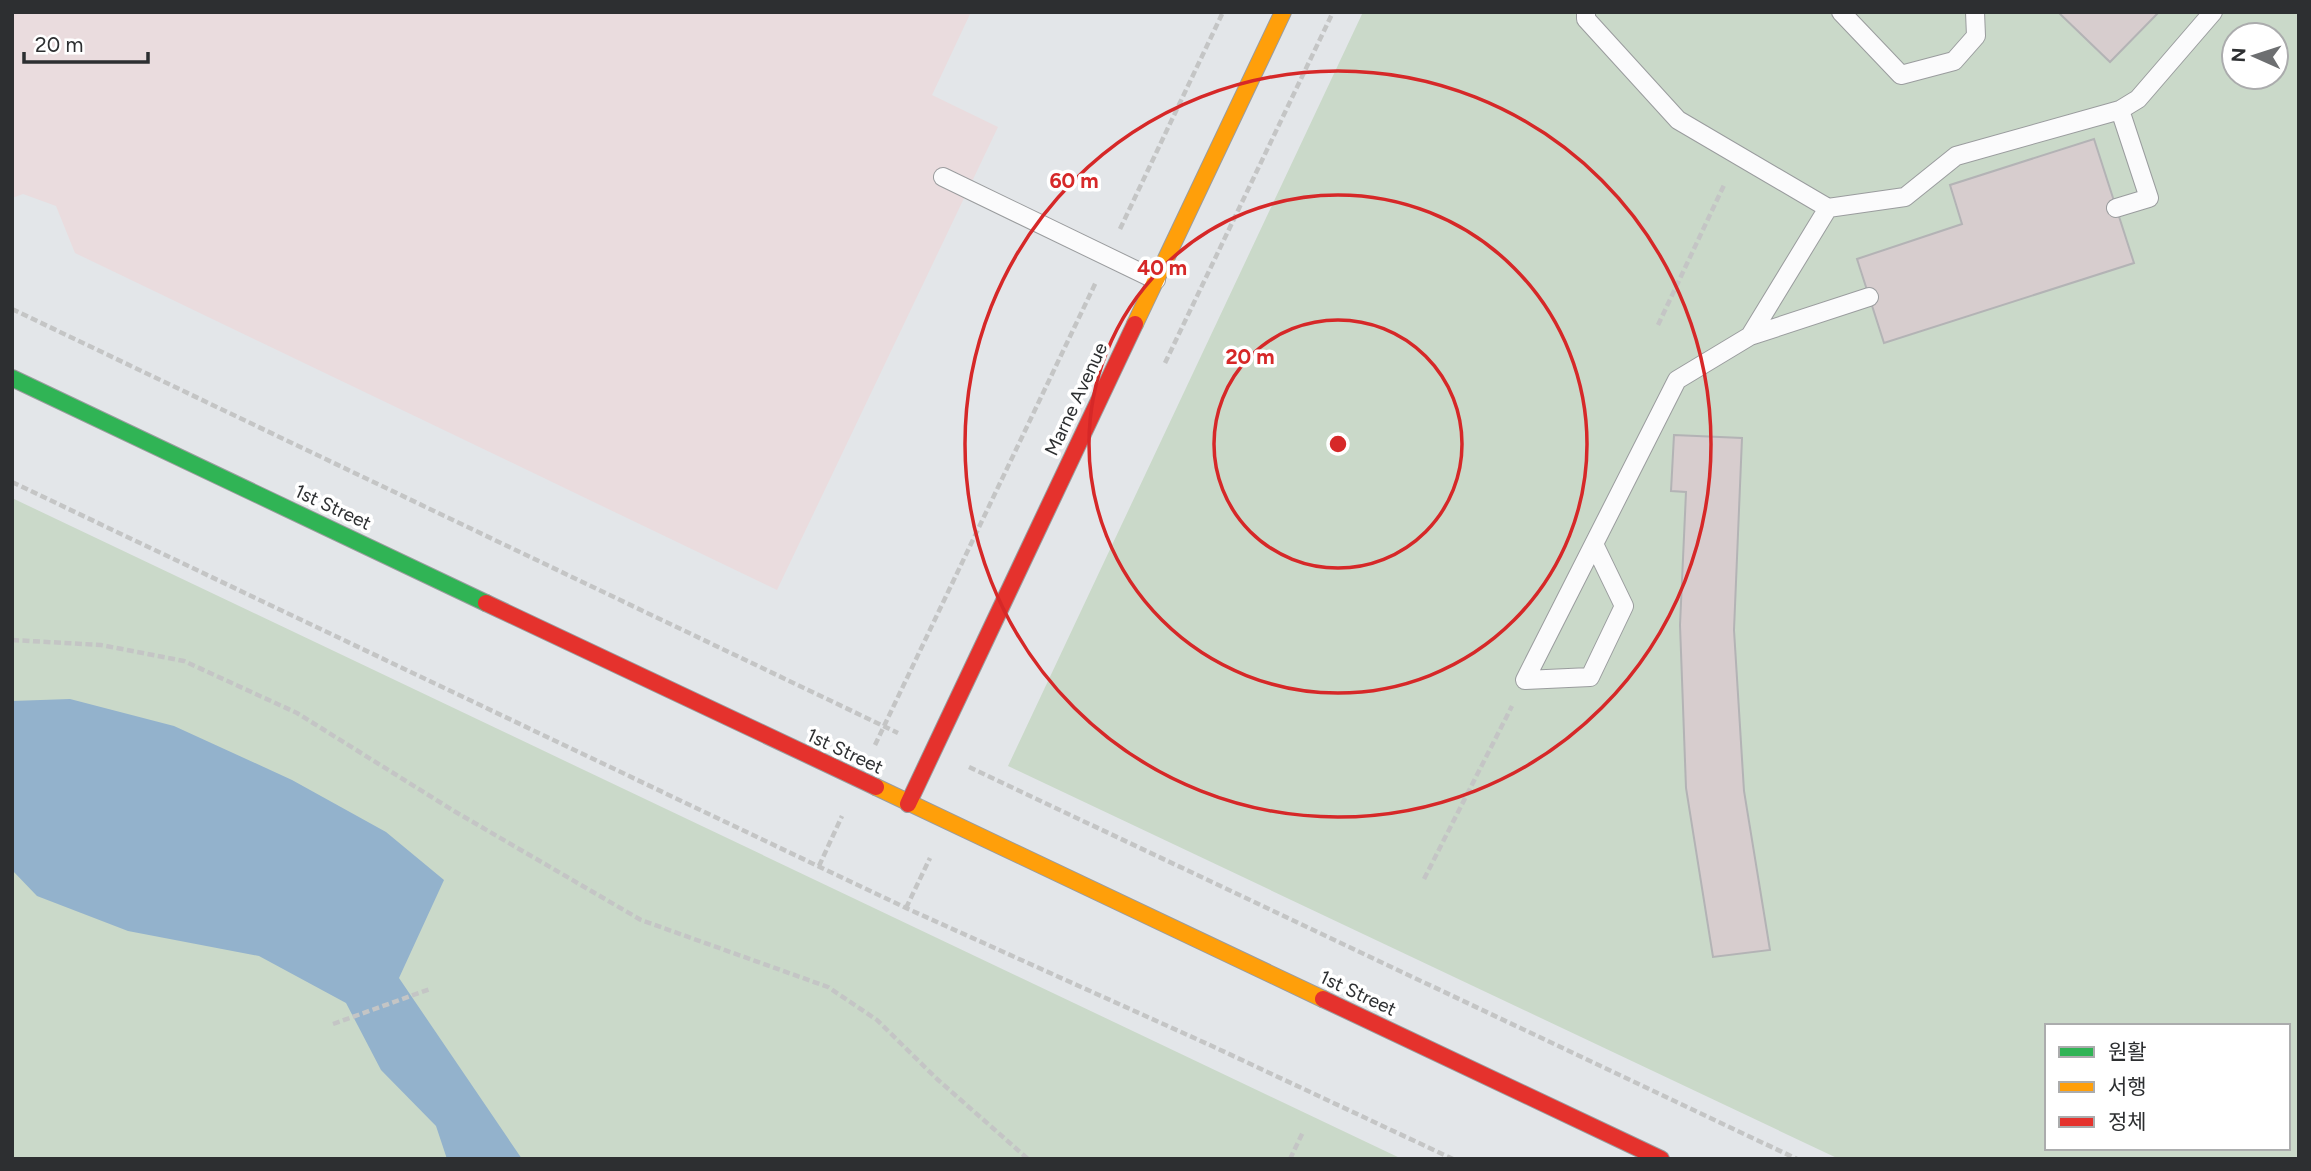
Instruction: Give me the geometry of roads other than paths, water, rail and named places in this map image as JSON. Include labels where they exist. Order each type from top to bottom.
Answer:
[{"type":"main road","name":"Marne Avenue","points":[[908,804],[1283,12]]},
{"type":"main road","name":"1st Street","points":[[12,378],[1661,1159]]},
{"type":"lane","points":[[1586,12],[1586,19],[1678,120],[1828,208],[1905,197],[1956,156],[2120,110],[2138,99],[2213,12]]},
{"type":"lane","points":[[1840,12],[1901,75],[1954,61],[1976,36],[1975,12]]},
{"type":"lane","points":[[2116,208],[2149,198],[2120,110]]},
{"type":"lane","points":[[943,177],[1156,280]]},
{"type":"lane","points":[[1750,336],[1828,208]]},
{"type":"lane","points":[[1594,544],[1624,606],[1590,677],[1525,680],[1677,380],[1750,336],[1869,297]]},
{"type":"water","points":[[70,699],[174,726],[292,780],[386,832],[444,880],[399,978],[522,1159],[447,1159],[436,1126],[381,1070],[346,1003],[259,956],[128,931],[37,896],[12,870],[12,701]]}]
